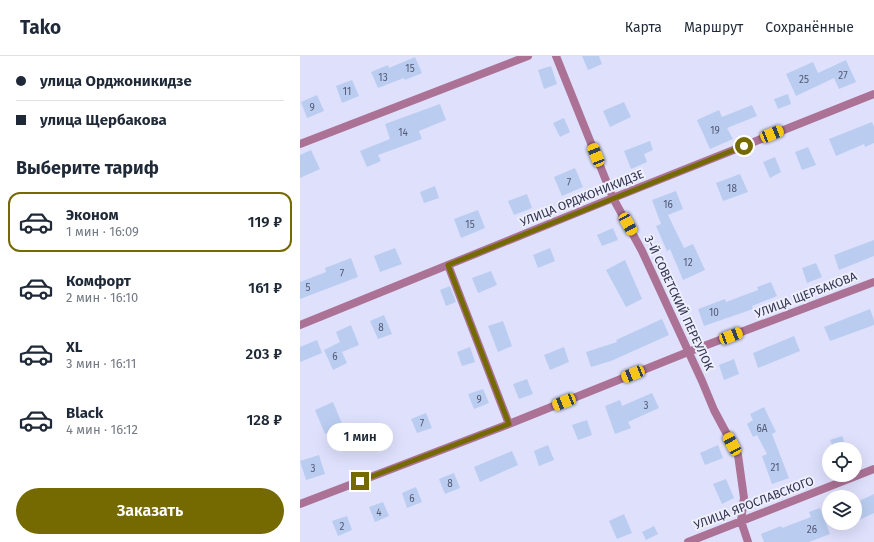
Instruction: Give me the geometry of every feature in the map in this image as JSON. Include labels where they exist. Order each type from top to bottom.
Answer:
[{"type":"street","points":[[300,144],[528,56]]},
{"type":"street","name":"3-Й СОВЕТСКИЙ ПЕРЕУЛОК","points":[[556,56],[613,198],[642,251],[714,410],[738,455],[744,498],[741,521]]},
{"type":"street","name":"УЛИЦА ОРДЖОНИКИДЗЕ","points":[[300,325],[874,94]]},
{"type":"street","points":[[448,265],[509,424]]},
{"type":"street","name":"УЛИЦА ЩЕРБАКОВА","points":[[300,504],[509,424],[688,352],[874,282]]},
{"type":"street","name":"УЛИЦА ЯРОСЛАВСКОГО","points":[[688,542],[874,469]]},
{"type":"street","points":[[741,521],[748,542]]},
{"type":"building","points":[[582,56],[599,56],[602,64],[588,70]]},
{"type":"building","points":[[415,57],[422,73],[378,88],[371,72],[388,65],[389,68]]},
{"type":"building","points":[[846,60],[856,82],[839,89],[834,78],[796,96],[786,74],[813,62],[818,73]]},
{"type":"building","points":[[551,66],[557,84],[544,89],[538,70]]},
{"type":"building","points":[[352,80],[359,96],[342,103],[336,86]]},
{"type":"building","points":[[788,94],[791,104],[778,109],[774,99]]},
{"type":"building","points":[[317,95],[324,111],[307,118],[301,102]]},
{"type":"building","points":[[624,102],[631,117],[610,127],[603,111]]},
{"type":"building","points":[[440,104],[446,120],[419,131],[422,139],[378,155],[381,161],[367,167],[360,151],[390,139],[385,124]]},
{"type":"building","points":[[752,105],[757,116],[727,128],[733,139],[710,149],[697,120],[719,110],[722,117]]},
{"type":"building","points":[[564,118],[570,132],[560,137],[553,123]]},
{"type":"building","points":[[872,122],[874,127],[874,143],[865,147],[864,144],[836,156],[829,139]]},
{"type":"building","points":[[650,141],[653,150],[644,154],[647,162],[631,169],[624,151]]},
{"type":"building","points":[[808,147],[816,165],[802,170],[795,152]]},
{"type":"building","points":[[311,150],[320,169],[300,178],[300,155]]},
{"type":"building","points":[[775,157],[781,172],[770,178],[763,162]]},
{"type":"building","points":[[575,168],[583,187],[562,196],[554,177]]},
{"type":"building","points":[[740,174],[748,192],[723,201],[716,183]]},
{"type":"building","points":[[435,186],[439,198],[424,203],[420,192]]},
{"type":"building","points":[[676,191],[683,209],[668,215],[684,248],[693,244],[705,270],[683,280],[670,249],[667,251],[656,226],[661,224],[652,200]]},
{"type":"building","points":[[527,194],[532,208],[514,215],[508,201]]},
{"type":"building","points":[[478,210],[485,228],[461,238],[454,219]]},
{"type":"building","points":[[613,228],[618,240],[602,246],[597,235]]},
{"type":"building","points":[[874,240],[874,256],[839,270],[834,255]]},
{"type":"building","points":[[395,248],[402,264],[380,272],[374,256]]},
{"type":"building","points":[[550,248],[555,261],[538,268],[533,255]]},
{"type":"building","points":[[351,258],[358,277],[300,299],[300,282],[326,272],[325,268]]},
{"type":"building","points":[[625,260],[642,299],[626,307],[606,270]]},
{"type":"building","points":[[816,263],[822,277],[807,283],[802,268]]},
{"type":"building","points":[[491,271],[497,285],[478,293],[472,278]]},
{"type":"building","points":[[771,282],[777,296],[752,306],[753,309],[704,326],[698,309],[725,299],[726,302],[758,290],[757,287]]},
{"type":"building","points":[[450,286],[456,302],[446,306],[440,290]]},
{"type":"building","points":[[870,309],[874,320],[874,325],[830,341],[824,327]]},
{"type":"building","points":[[384,315],[392,334],[378,339],[370,321]]},
{"type":"building","points":[[662,319],[669,335],[611,361],[591,367],[586,352],[617,342],[616,340]]},
{"type":"building","points":[[503,321],[512,346],[498,352],[488,326]]},
{"type":"building","points":[[351,325],[359,345],[342,352],[347,363],[333,370],[324,350],[340,342],[336,332]]},
{"type":"building","points":[[794,336],[800,351],[758,368],[753,353]]},
{"type":"building","points":[[317,340],[322,353],[300,362],[300,347]]},
{"type":"building","points":[[470,347],[475,362],[462,366],[457,352]]},
{"type":"building","points":[[564,347],[569,362],[550,370],[544,355]]},
{"type":"building","points":[[734,359],[739,374],[724,380],[719,365]]},
{"type":"building","points":[[527,379],[533,394],[519,399],[513,384]]},
{"type":"building","points":[[483,389],[489,403],[474,409],[468,394]]},
{"type":"building","points":[[652,393],[659,408],[628,422],[631,428],[615,434],[605,406],[620,400],[622,406]]},
{"type":"building","points":[[333,402],[343,426],[325,434],[315,410]]},
{"type":"building","points":[[764,407],[776,432],[772,434],[789,478],[772,484],[762,456],[767,454],[757,435],[753,437],[747,424],[753,420],[750,414]]},
{"type":"building","points":[[426,413],[432,428],[417,433],[411,419]]},
{"type":"building","points":[[587,420],[592,435],[578,440],[572,425]]},
{"type":"building","points":[[382,429],[388,444],[373,450],[368,435]]},
{"type":"building","points":[[842,436],[844,442],[831,442],[830,440]]},
{"type":"building","points":[[548,445],[554,460],[539,466],[534,451]]},
{"type":"building","points":[[718,445],[723,458],[705,465],[700,453]]},
{"type":"building","points":[[512,451],[518,465],[480,482],[474,467]]},
{"type":"building","points":[[319,455],[325,474],[306,480],[300,461]]},
{"type":"building","points":[[454,473],[460,488],[445,494],[439,479]]},
{"type":"building","points":[[726,479],[734,498],[722,504],[713,484]]},
{"type":"building","points":[[416,487],[422,502],[407,508],[402,493]]},
{"type":"building","points":[[874,494],[874,513],[862,519],[862,500]]},
{"type":"building","points":[[383,502],[389,516],[375,522],[369,507]]},
{"type":"building","points":[[820,508],[822,513],[822,530],[828,530],[830,534],[809,542],[764,542],[761,534],[811,517],[809,512]]},
{"type":"building","points":[[624,514],[632,533],[617,539],[609,521]]},
{"type":"building","points":[[347,516],[352,530],[338,536],[332,521]]},
{"type":"building","points":[[654,526],[658,534],[646,540],[642,532]]},
{"type":"route","points":[[360,481],[509,424],[448,265],[744,146]]}]
